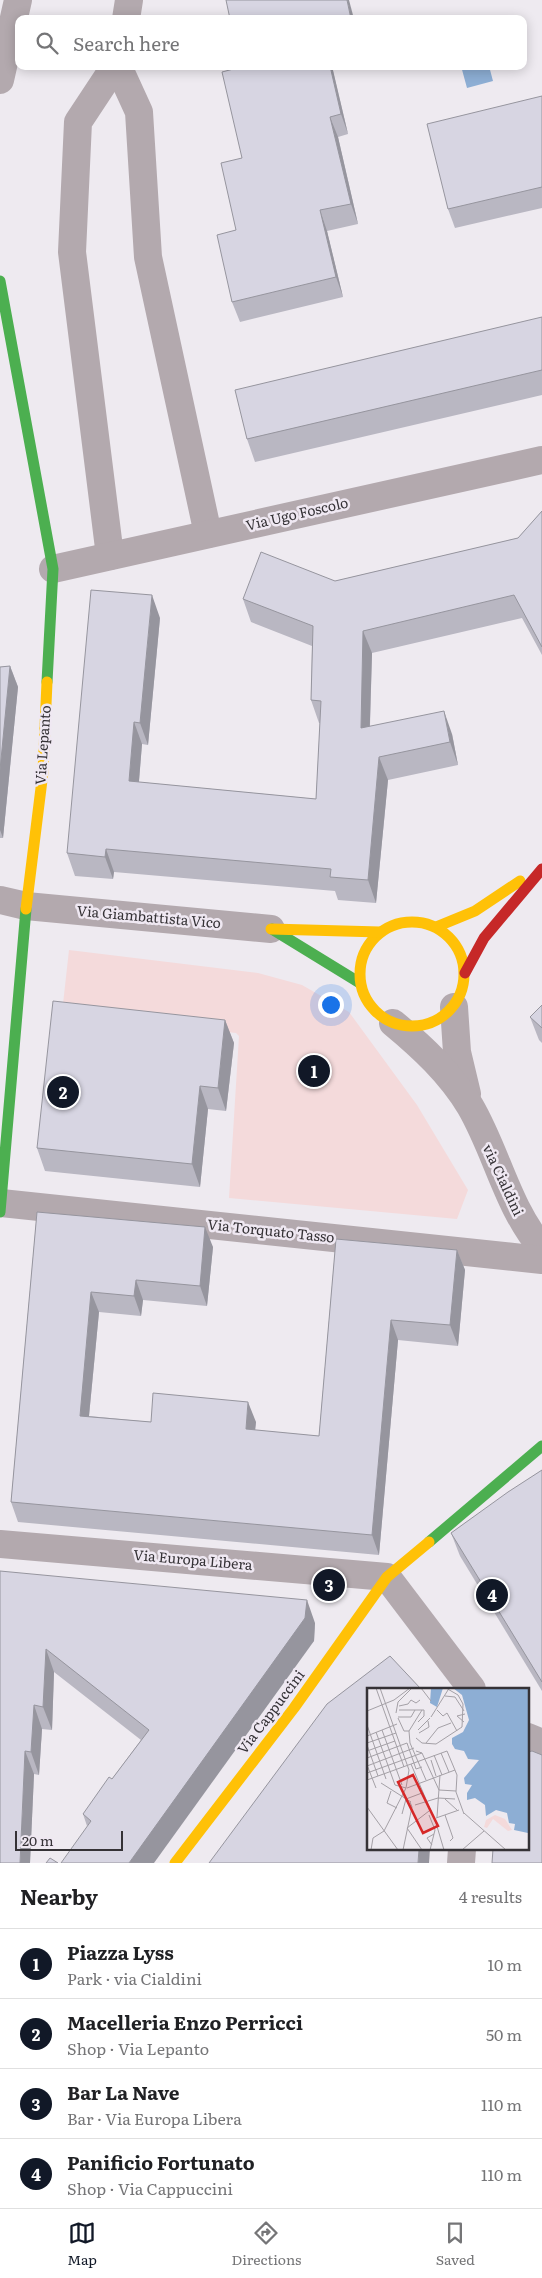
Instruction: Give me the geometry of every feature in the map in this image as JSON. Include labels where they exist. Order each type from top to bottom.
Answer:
[{"type":"street","points":[[0,80],[18,0]]},
{"type":"street","points":[[127,15],[130,0]]},
{"type":"street","points":[[110,556],[72,252],[78,122],[114,70]]},
{"type":"street","points":[[119,70],[139,112],[148,257],[208,534]]},
{"type":"street","name":"Via Lepanto","points":[[0,281],[53,568],[43,772],[26,906],[0,1207]]},
{"type":"street","name":"Via Ugo Foscolo","points":[[53,568],[542,460]]},
{"type":"street","points":[[436,927],[475,911],[518,883],[542,863]]},
{"type":"street","points":[[465,972],[460,952],[451,938],[436,927],[418,922],[397,923],[380,932],[365,950],[360,968],[360,983],[366,1000],[377,1014],[393,1023],[421,1026],[438,1020],[454,1007],[462,990],[465,972],[484,938],[542,869]]},
{"type":"street","name":"Via Giambattista Vico","points":[[0,900],[26,906],[271,928],[380,932]]},
{"type":"street","name":"Via Giambattista Vico","points":[[271,928],[360,983]]},
{"type":"street","name":"via Cialdini","points":[[454,1007],[457,1052],[470,1108]]},
{"type":"street","name":"via Cialdini","points":[[393,1023],[420,1046],[452,1081],[470,1108],[526,1229],[542,1248]]},
{"type":"street","name":"Via Torquato Tasso","points":[[0,1207],[542,1260]]},
{"type":"street","name":"Via Cappuccini","points":[[175,1863],[294,1708],[387,1577],[542,1446]]},
{"type":"street","name":"Via Europa Libera","points":[[0,1544],[387,1577]]},
{"type":"street","points":[[387,1577],[471,1688]]},
{"type":"street","points":[[530,1737],[542,1743]]},
{"type":"street","points":[[461,1863],[462,1850]]},
{"type":"shaded area","points":[[69,950],[258,973],[302,985],[349,1012],[417,1105],[468,1190],[457,1219],[229,1198],[239,1036],[236,1033],[62,1013]]},
{"type":"water","points":[[462,70],[490,70],[493,81],[467,88]]},
{"type":"building","points":[[226,0],[347,0],[350,15],[229,15]]},
{"type":"building","points":[[230,70],[331,70],[341,114],[330,117],[351,204],[320,210],[336,277],[232,302],[217,235],[236,230],[221,163],[242,158],[222,72]]},
{"type":"building","points":[[542,96],[542,187],[448,209],[427,124]]},
{"type":"building","points":[[542,317],[542,370],[247,439],[235,390]]},
{"type":"building","points":[[542,511],[542,647],[514,595],[363,631],[361,728],[444,711],[450,742],[379,757],[368,880],[330,877],[331,869],[106,849],[105,857],[67,853],[91,590],[152,595],[140,723],[134,722],[129,781],[316,799],[321,701],[311,700],[313,626],[243,599],[261,552],[335,581],[518,538]]},
{"type":"building","points":[[10,666],[0,770],[0,667]]},
{"type":"building","points":[[53,1001],[225,1020],[218,1088],[200,1086],[192,1164],[37,1148]]},
{"type":"building","points":[[542,1005],[542,1028],[530,1017]]},
{"type":"building","points":[[37,1212],[205,1227],[200,1286],[136,1280],[134,1296],[91,1292],[80,1416],[151,1422],[153,1393],[248,1402],[246,1429],[319,1436],[336,1239],[457,1250],[450,1325],[391,1320],[372,1535],[11,1502]]},
{"type":"building","points":[[542,1470],[542,1682],[451,1533]]},
{"type":"building","points":[[0,1571],[307,1600],[305,1618],[129,1863],[61,1863],[91,1821],[83,1814],[109,1777],[112,1779],[149,1730],[46,1649],[43,1707],[34,1705],[31,1752],[25,1751],[20,1863],[0,1863]]},
{"type":"building","points":[[390,1656],[420,1688],[367,1688],[367,1850],[419,1850],[418,1863],[209,1863],[327,1704]]},
{"type":"building","points":[[530,1752],[542,1755],[542,1863],[492,1863],[493,1850],[530,1850]]},
{"type":"building","points":[[50,1858],[58,1863],[46,1863]]},
{"type":"traffic: fast","points":[[0,281],[53,569],[47,682]]},
{"type":"traffic: fast","points":[[0,1212],[26,909]]},
{"type":"traffic: fast","points":[[272,929],[360,983]]},
{"type":"traffic: fast","points":[[429,1542],[542,1446]]},
{"type":"traffic: slow","points":[[26,909],[43,772],[47,682]]},
{"type":"traffic: slow","points":[[436,927],[475,911],[520,881]]},
{"type":"traffic: slow","points":[[412,922],[432,926],[449,937],[460,954],[464,974],[460,994],[449,1011],[432,1022],[412,1026],[392,1022],[375,1011],[364,994],[360,974],[364,954],[375,937],[392,926],[412,922]]},
{"type":"traffic: slow","points":[[271,929],[380,932]]},
{"type":"traffic: slow","points":[[175,1863],[294,1708],[387,1577],[429,1542]]},
{"type":"traffic: jam","points":[[465,973],[484,938],[542,869]]},
{"type":"place","name":"Piazza Lyss","points":[[314,1071]]},
{"type":"place","name":"Macelleria Enzo Perricci","points":[[63,1092]]},
{"type":"place","name":"Bar La Nave","points":[[329,1585]]},
{"type":"place","name":"Panificio Fortunato","points":[[492,1595]]}]
